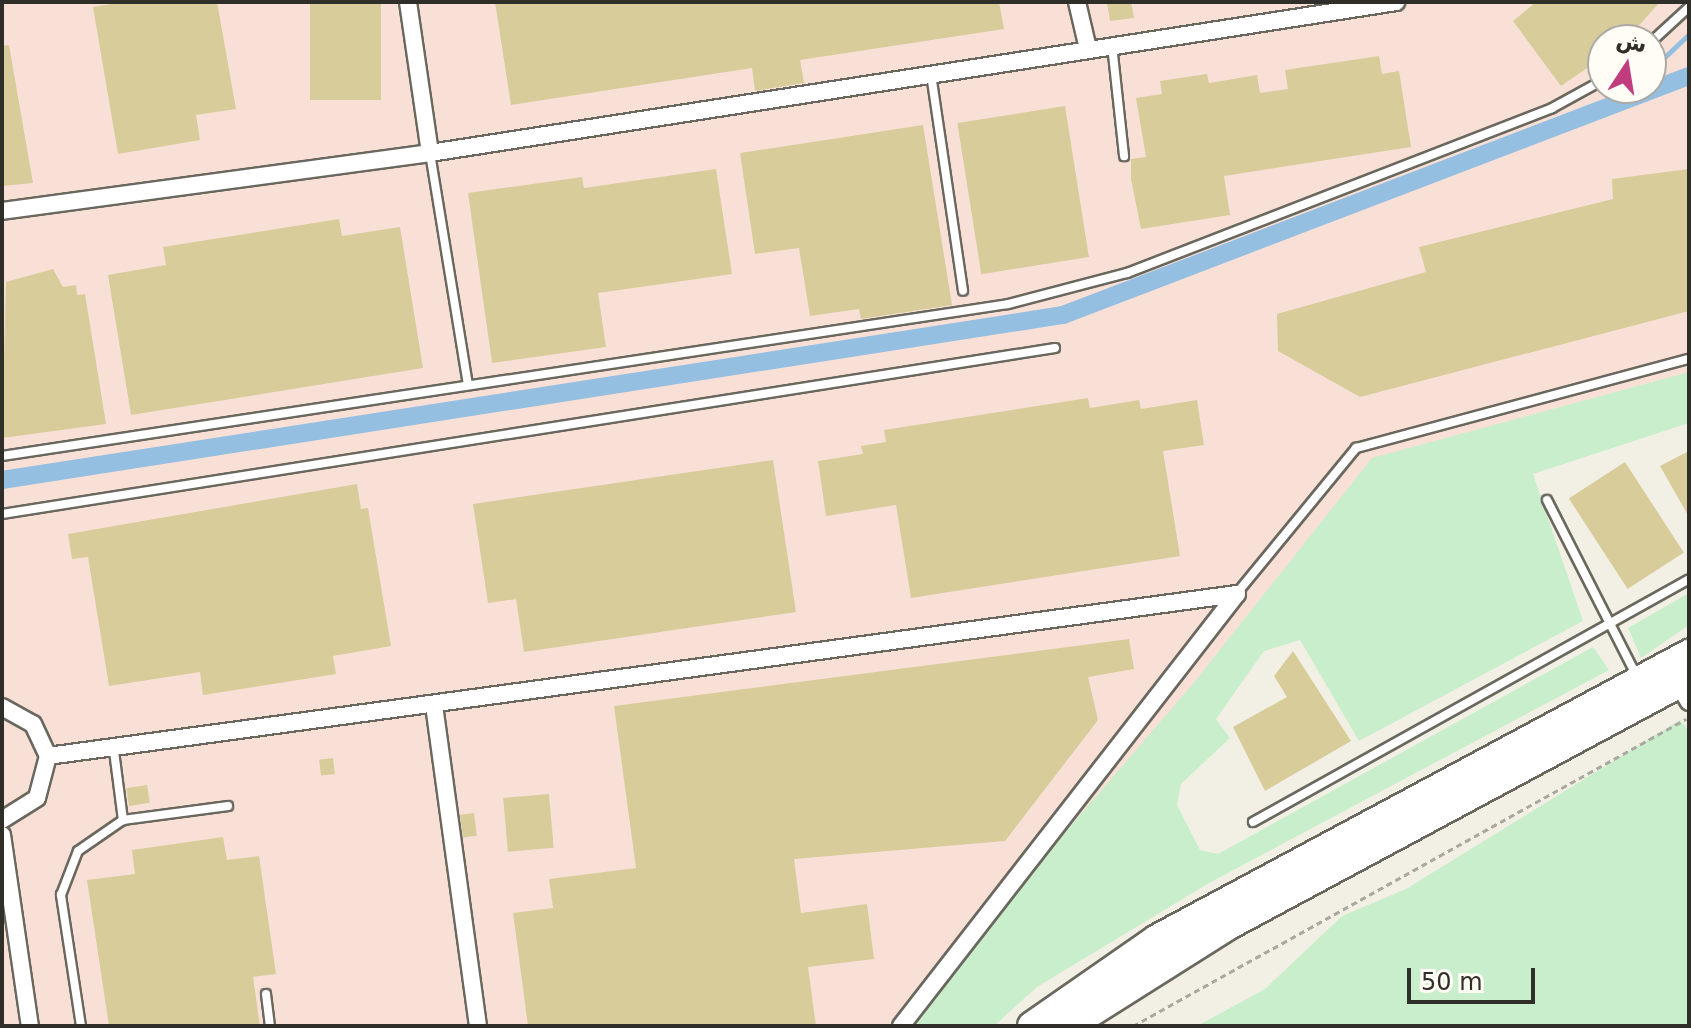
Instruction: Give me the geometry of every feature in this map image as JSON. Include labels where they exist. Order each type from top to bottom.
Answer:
[{"type":"highway","points":[[1032,1026],[1145,946],[1689,654]]},
{"type":"highway","points":[[1069,1026],[1227,926],[1685,688]]},
{"type":"street","points":[[408,2],[430,153]]},
{"type":"street","points":[[1077,2],[1088,49]]},
{"type":"street","points":[[2,211],[430,153],[1396,2]]},
{"type":"street","points":[[48,756],[114,751],[1237,594]]},
{"type":"street","points":[[901,1026],[1237,594]]},
{"type":"street","points":[[434,705],[478,1026]]},
{"type":"street","points":[[2,707],[33,724],[48,756],[37,798],[2,820]]},
{"type":"street","points":[[2,835],[30,1026]]},
{"type":"lane","points":[[1667,27],[1689,7]]},
{"type":"lane","points":[[1111,45],[1124,156]]},
{"type":"lane","points":[[930,73],[963,291]]},
{"type":"lane","points":[[2,456],[958,313],[1094,283],[1472,140],[1587,87]]},
{"type":"lane","points":[[430,153],[468,384]]},
{"type":"lane","points":[[2,514],[1055,348]]},
{"type":"lane","points":[[1237,594],[1356,448],[1689,359]]},
{"type":"lane","points":[[1547,500],[1614,621],[1638,680]]},
{"type":"lane","points":[[1253,822],[1689,579]]},
{"type":"lane","points":[[114,751],[123,820]]},
{"type":"lane","points":[[81,1026],[63,881],[88,841],[123,820],[228,806]]},
{"type":"lane","points":[[266,994],[270,1026]]},
{"type":"path","points":[[1133,1026],[1689,717]]},
{"type":"shaded area","points":[[2,2],[1689,2],[1689,380],[1394,466],[915,1026],[2,1026]]},
{"type":"green space","points":[[1689,372],[1689,423],[1533,474],[1583,621],[1359,741],[1300,640],[1264,651],[1216,719],[1230,738],[1181,784],[1177,805],[1200,850],[1218,854],[1593,647],[1609,670],[1209,883],[1037,987],[994,1026],[898,1026],[1192,685],[1372,458]]},
{"type":"green space","points":[[1689,593],[1689,625],[1641,658],[1628,628]]},
{"type":"green space","points":[[1680,720],[1689,731],[1689,1026],[1197,1026],[1265,989],[1342,916],[1406,889]]},
{"type":"building","points":[[123,2],[217,2],[236,109],[196,115],[200,140],[118,154],[93,7]]},
{"type":"building","points":[[310,2],[381,2],[381,100],[310,100]]},
{"type":"building","points":[[495,2],[999,2],[1004,29],[800,60],[804,83],[755,91],[752,68],[511,105]]},
{"type":"building","points":[[1107,2],[1131,2],[1134,18],[1110,21]]},
{"type":"building","points":[[1536,2],[1660,2],[1640,24],[1587,24],[1587,68],[1561,86],[1513,21]]},
{"type":"building","points":[[9,45],[33,183],[2,186],[2,46]]},
{"type":"building","points":[[1379,56],[1382,74],[1399,71],[1411,147],[1224,176],[1230,215],[1141,229],[1131,179],[1131,159],[1146,157],[1136,98],[1162,94],[1160,81],[1207,74],[1209,83],[1257,75],[1260,93],[1288,89],[1285,70]]},
{"type":"building","points":[[1065,106],[1089,257],[981,274],[957,123]]},
{"type":"building","points":[[923,125],[952,305],[861,319],[859,309],[810,316],[799,248],[755,254],[740,153]]},
{"type":"building","points":[[716,169],[732,274],[598,293],[606,347],[492,363],[468,193],[582,177],[584,188]]},
{"type":"building","points":[[1689,169],[1689,311],[1360,397],[1278,351],[1277,314],[1426,272],[1419,247],[1613,199],[1612,179]]},
{"type":"building","points":[[339,219],[342,236],[400,227],[423,368],[131,415],[108,275],[166,265],[163,247]]},
{"type":"building","points":[[53,269],[63,287],[76,285],[77,295],[85,294],[106,424],[2,438],[6,282]]},
{"type":"building","points":[[1088,398],[1090,408],[1139,400],[1141,409],[1197,400],[1204,445],[1163,451],[1180,556],[911,598],[896,505],[826,516],[818,461],[863,454],[861,446],[886,442],[884,430]]},
{"type":"building","points":[[1689,451],[1689,517],[1660,466]]},
{"type":"building","points":[[773,460],[796,612],[524,652],[516,599],[488,603],[473,504]]},
{"type":"building","points":[[1625,462],[1684,553],[1628,589],[1569,498]]},
{"type":"building","points":[[357,484],[361,509],[368,508],[391,646],[333,656],[336,674],[203,695],[200,672],[109,686],[88,557],[72,559],[68,534]]},
{"type":"building","points":[[1129,639],[1134,669],[1088,677],[1098,720],[1005,841],[794,859],[801,913],[867,904],[874,959],[808,967],[816,1026],[528,1026],[513,913],[553,908],[549,879],[636,868],[614,706]]},
{"type":"building","points":[[1293,651],[1351,741],[1265,791],[1233,727],[1287,697],[1274,676]]},
{"type":"building","points":[[333,758],[335,774],[321,776],[319,760]]},
{"type":"building","points":[[147,785],[150,803],[129,806],[126,788]]},
{"type":"building","points":[[549,794],[554,848],[508,852],[503,798]]},
{"type":"building","points":[[474,813],[477,836],[463,838],[460,815]]},
{"type":"building","points":[[223,837],[227,860],[259,856],[276,974],[253,977],[260,1026],[109,1026],[87,880],[135,874],[132,850]]},
{"type":"waterway","points":[[1667,55],[1689,34]]},
{"type":"waterway","points":[[2,480],[1063,315],[1689,76]]}]
